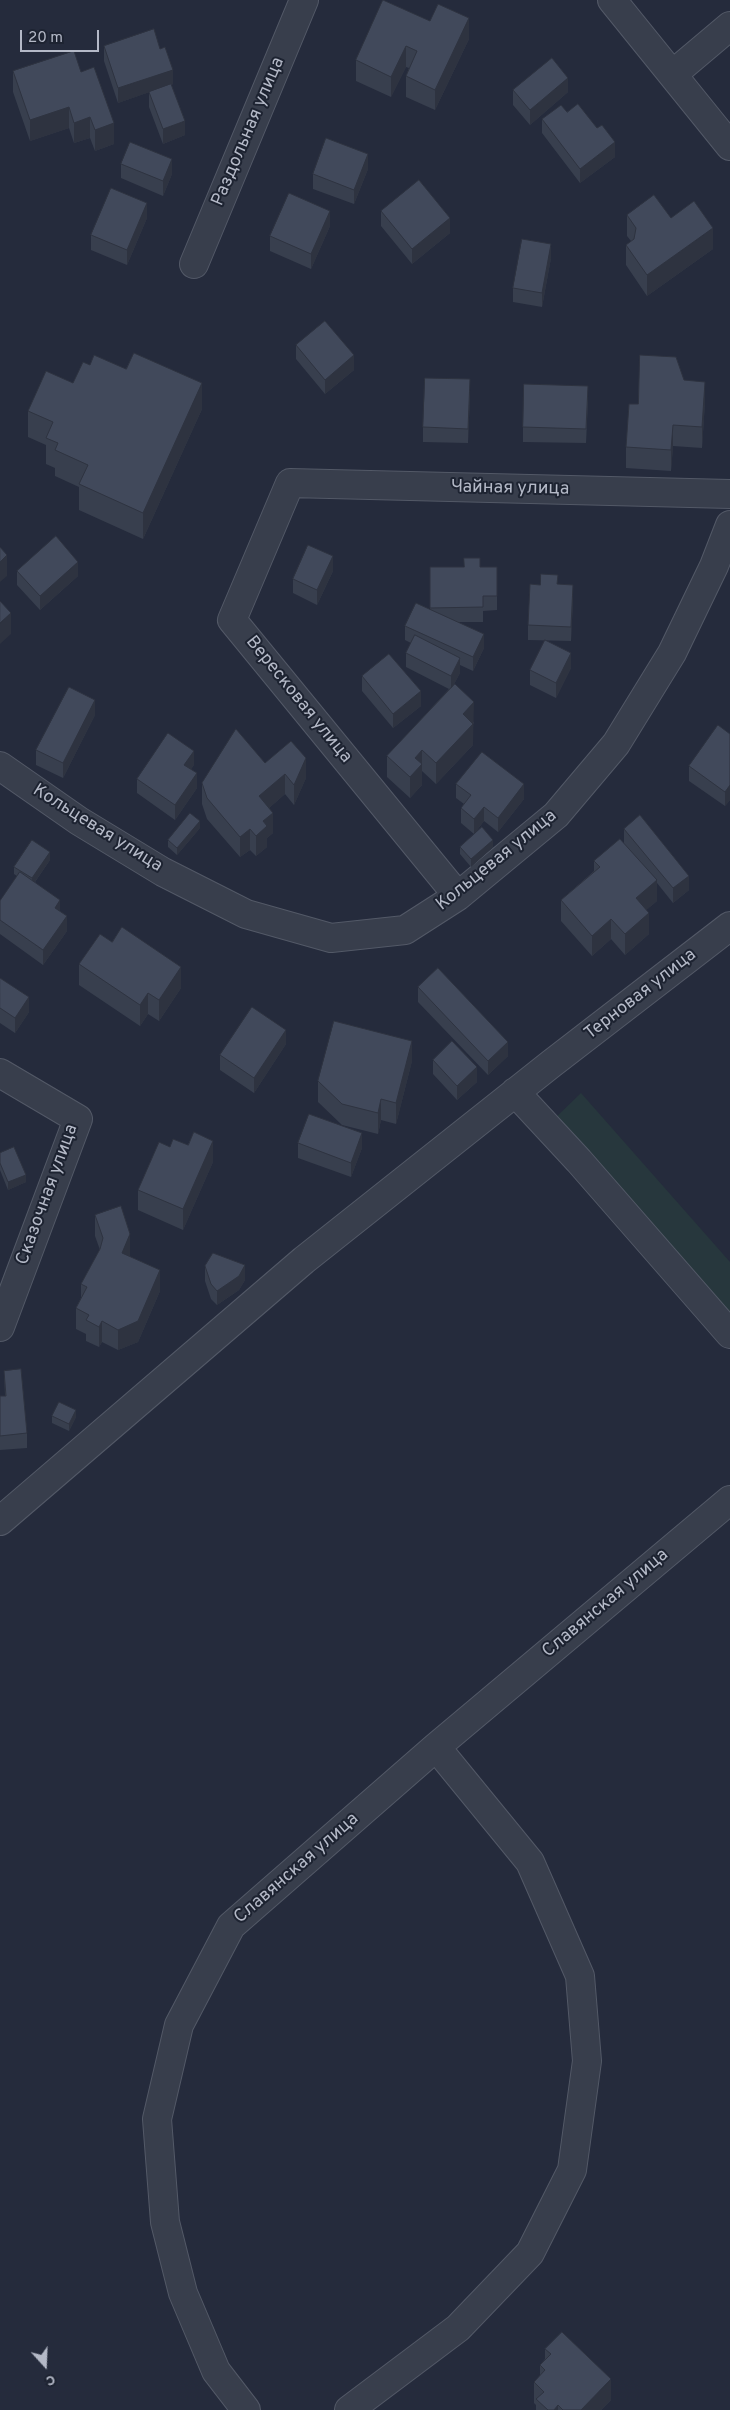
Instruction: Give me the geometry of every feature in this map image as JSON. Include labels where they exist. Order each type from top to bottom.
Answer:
[{"type":"street","name":"Раздольная улица","points":[[194,264],[304,0]]},
{"type":"street","points":[[612,0],[730,146]]},
{"type":"street","points":[[673,74],[730,26]]},
{"type":"street","name":"Чайная улица","points":[[290,483],[730,494]]},
{"type":"street","name":"Вересковая улица","points":[[290,483],[232,620],[458,896]]},
{"type":"street","name":"Кольцевая улица","points":[[0,766],[79,821],[163,872],[246,914],[331,938],[405,930],[458,896],[556,815],[616,744],[672,653],[714,566],[730,525]]},
{"type":"street","name":"Терновая улица","points":[[0,1521],[304,1260],[515,1092],[730,926]]},
{"type":"street","name":"Сказочная улица","points":[[0,1073],[78,1119],[0,1328]]},
{"type":"street","points":[[515,1092],[580,1161],[730,1334]]},
{"type":"street","name":"Славянская улица","points":[[246,2410],[216,2371],[183,2293],[165,2222],[157,2119],[179,2025],[231,1926],[436,1747],[730,1500]]},
{"type":"street","points":[[349,2410],[458,2328],[530,2253],[572,2170],[587,2061],[580,1976],[530,1862],[436,1747]]},
{"type":"shaded area","points":[[581,1093],[730,1262],[730,1339],[552,1121]]},
{"type":"building","points":[[383,0],[430,21],[438,4],[469,18],[435,90],[406,76],[417,51],[406,46],[391,77],[356,60]]},
{"type":"building","points":[[154,29],[160,49],[165,47],[173,70],[118,88],[104,46]]},
{"type":"building","points":[[74,51],[81,72],[94,67],[114,123],[95,130],[90,117],[74,123],[69,107],[30,120],[13,71]]},
{"type":"building","points":[[552,58],[568,78],[530,110],[513,90]]},
{"type":"building","points":[[171,84],[185,121],[163,129],[149,92]]},
{"type":"building","points":[[578,104],[597,128],[602,125],[615,142],[580,169],[542,119],[561,105],[567,112]]},
{"type":"building","points":[[326,138],[368,154],[354,190],[313,174]]},
{"type":"building","points":[[130,142],[172,159],[163,181],[121,164]]},
{"type":"building","points":[[419,180],[450,218],[412,249],[381,211]]},
{"type":"building","points":[[111,188],[147,203],[127,250],[91,235]]},
{"type":"building","points":[[289,193],[330,211],[311,254],[270,236]]},
{"type":"building","points":[[654,195],[671,218],[694,201],[713,228],[647,275],[626,245],[634,239],[636,228],[627,215]]},
{"type":"building","points":[[522,239],[551,244],[542,293],[513,288]]},
{"type":"building","points":[[325,321],[354,355],[325,380],[296,345]]},
{"type":"building","points":[[134,353],[202,383],[143,513],[79,484],[88,465],[55,450],[58,443],[46,438],[53,422],[28,411],[46,371],[73,383],[83,362],[90,365],[94,355],[126,369]]},
{"type":"building","points":[[640,355],[676,357],[684,380],[705,382],[702,427],[673,425],[671,450],[626,447],[629,404],[638,404]]},
{"type":"building","points":[[425,378],[470,379],[468,429],[423,427]]},
{"type":"building","points":[[524,384],[588,386],[586,429],[523,427]]},
{"type":"building","points":[[56,536],[78,562],[40,596],[17,571]]},
{"type":"building","points":[[308,545],[333,556],[317,590],[293,579]]},
{"type":"building","points":[[0,547],[7,555],[0,562]]},
{"type":"building","points":[[464,558],[480,558],[480,567],[497,567],[497,596],[483,596],[483,607],[430,608],[430,567],[464,567]]},
{"type":"building","points":[[541,574],[558,575],[557,584],[573,585],[571,627],[528,625],[530,584],[540,585]]},
{"type":"building","points":[[0,601],[11,613],[0,623]]},
{"type":"building","points":[[416,603],[484,634],[473,657],[405,626]]},
{"type":"building","points":[[415,635],[460,658],[451,676],[406,653]]},
{"type":"building","points":[[545,640],[571,653],[556,683],[530,670]]},
{"type":"building","points":[[389,654],[421,691],[393,714],[362,676]]},
{"type":"building","points":[[455,684],[474,702],[463,714],[473,724],[436,763],[422,750],[415,758],[422,764],[410,777],[387,756]]},
{"type":"building","points":[[69,687],[95,700],[63,763],[36,750]]},
{"type":"building","points":[[718,725],[730,734],[730,785],[725,792],[689,766]]},
{"type":"building","points":[[236,729],[265,763],[291,741],[306,758],[294,785],[285,774],[259,796],[273,813],[263,821],[267,826],[256,836],[250,829],[240,837],[207,798],[202,783]]},
{"type":"building","points":[[168,733],[194,751],[184,765],[197,773],[175,805],[137,779]]},
{"type":"building","points":[[482,752],[524,784],[498,818],[484,807],[474,819],[461,808],[471,795],[456,784]]},
{"type":"building","points":[[190,813],[200,821],[177,848],[168,840]]},
{"type":"building","points":[[640,815],[689,876],[673,888],[624,829]]},
{"type":"building","points":[[482,827],[493,840],[471,859],[460,847]]},
{"type":"building","points":[[620,839],[657,880],[636,898],[649,913],[625,934],[611,919],[592,936],[561,900],[600,867],[594,861]]},
{"type":"building","points":[[32,840],[50,852],[32,878],[14,867]]},
{"type":"building","points":[[20,872],[60,900],[55,908],[67,916],[43,950],[0,920],[0,901]]},
{"type":"building","points":[[122,927],[181,967],[159,1000],[148,993],[140,1005],[79,964],[100,934],[112,942]]},
{"type":"building","points":[[438,968],[508,1042],[488,1061],[418,987]]},
{"type":"building","points":[[0,978],[29,997],[15,1018],[0,1008]]},
{"type":"building","points":[[252,1007],[286,1030],[254,1078],[220,1055]]},
{"type":"building","points":[[334,1021],[412,1041],[396,1103],[381,1099],[378,1113],[342,1104],[318,1081]]},
{"type":"building","points":[[452,1041],[477,1067],[457,1086],[433,1060]]},
{"type":"building","points":[[309,1114],[362,1133],[351,1163],[298,1143]]},
{"type":"building","points":[[194,1132],[213,1141],[183,1209],[138,1190],[159,1142],[170,1147],[173,1139],[188,1145]]},
{"type":"building","points":[[14,1147],[26,1175],[8,1182],[0,1163],[0,1153]]},
{"type":"building","points":[[121,1206],[130,1234],[122,1253],[160,1270],[138,1321],[118,1330],[102,1321],[99,1327],[86,1320],[89,1315],[76,1308],[87,1287],[81,1284],[100,1249],[103,1238],[95,1215]]},
{"type":"building","points":[[213,1253],[245,1265],[239,1276],[217,1291],[211,1284],[205,1266]]},
{"type":"building","points":[[21,1369],[27,1433],[0,1436],[0,1396],[6,1396],[4,1371]]},
{"type":"building","points":[[59,1402],[76,1410],[69,1424],[52,1416]]},
{"type":"building","points":[[562,2332],[611,2379],[581,2410],[563,2410],[558,2405],[554,2410],[548,2410],[536,2399],[544,2392],[534,2382],[545,2370],[540,2365],[551,2354],[545,2349]]}]
